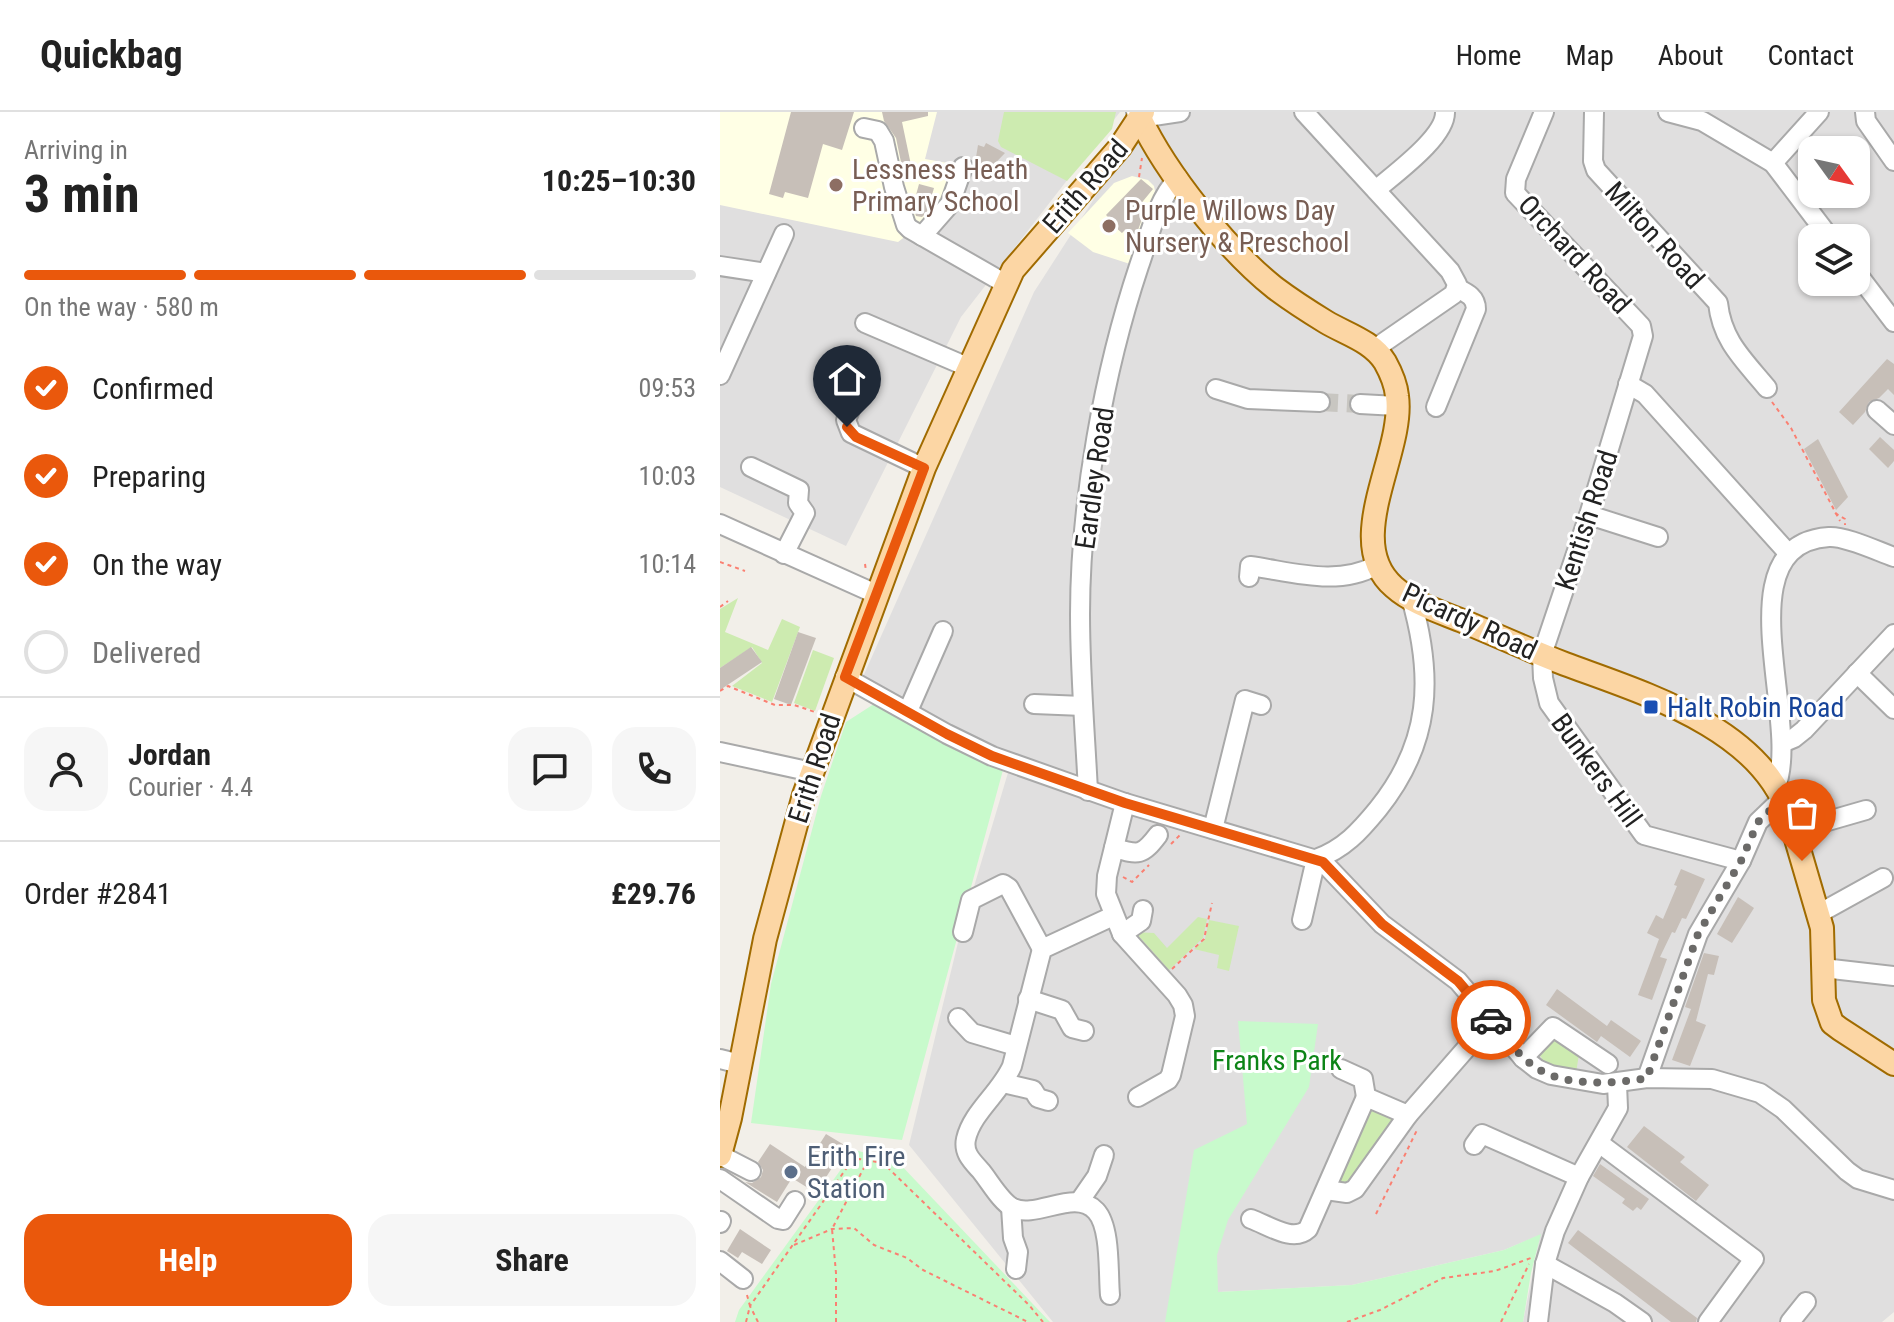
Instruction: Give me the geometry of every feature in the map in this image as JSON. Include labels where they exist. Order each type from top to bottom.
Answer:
[{"type":"main road","points":[[1139,114],[1151,142],[1221,235],[1257,273],[1297,303],[1377,351]]},
{"type":"main road","name":"Erith Road","points":[[721,1148],[730,1061],[777,889],[812,772],[845,677],[924,468],[1006,284],[1024,255],[1116,152],[1139,114]]},
{"type":"main road","name":"Picardy Road","points":[[1377,351],[1392,379],[1397,406],[1373,528],[1377,565],[1395,588],[1411,598],[1542,655],[1664,701],[1700,718],[1752,759],[1779,794],[1793,831],[1824,942],[1824,1000],[1832,1023],[1894,1064]]},
{"type":"street","points":[[1139,114],[1180,112]]},
{"type":"street","points":[[1304,112],[1450,271],[1457,288],[1472,296],[1476,309],[1436,407]]},
{"type":"street","points":[[1376,190],[1438,134],[1445,112]]},
{"type":"street","name":"Orchard Road","points":[[1544,112],[1516,179],[1515,193],[1641,326]]},
{"type":"street","name":"Milton Road","points":[[1594,112],[1593,161],[1596,170],[1718,303],[1720,323],[1727,338],[1767,388]]},
{"type":"street","points":[[1668,112],[1702,121],[1773,163],[1819,224]]},
{"type":"street","points":[[1773,163],[1819,112]]},
{"type":"street","points":[[1865,112],[1866,121],[1894,161]]},
{"type":"street","points":[[864,128],[878,131],[884,141],[906,225],[1006,284]]},
{"type":"street","points":[[922,236],[950,204],[963,167]]},
{"type":"street","name":"Eardley Road","points":[[1088,791],[1080,582],[1096,446],[1111,367],[1131,290],[1164,194],[1178,178]]},
{"type":"street","points":[[720,375],[784,234]]},
{"type":"street","points":[[720,266],[766,273]]},
{"type":"street","points":[[1377,351],[1383,343],[1454,294],[1457,288]]},
{"type":"street","points":[[1870,290],[1894,322]]},
{"type":"street","points":[[865,323],[970,368]]},
{"type":"street","name":"Kentish Road","points":[[1542,655],[1589,515],[1643,336],[1641,326]]},
{"type":"street","points":[[1628,384],[1645,394],[1788,553]]},
{"type":"street","points":[[829,389],[854,400],[846,420],[851,433],[924,468]]},
{"type":"street","points":[[1216,389],[1248,399],[1320,402]]},
{"type":"street","points":[[1360,404],[1397,406]]},
{"type":"street","points":[[1877,410],[1894,425]]},
{"type":"street","points":[[751,467],[799,490],[798,503],[805,513],[784,554]]},
{"type":"street","points":[[1589,515],[1658,537]]},
{"type":"street","points":[[720,524],[876,594]]},
{"type":"street","points":[[1647,1078],[1698,934],[1741,861],[1758,822],[1779,794],[1782,743],[1771,627],[1771,596],[1777,571],[1788,553],[1828,537],[1840,538],[1894,557]]},
{"type":"street","points":[[1250,566],[1336,578],[1362,573],[1377,565]]},
{"type":"street","points":[[1316,859],[1335,851],[1353,838],[1393,791],[1410,761],[1421,730],[1425,664],[1411,598]]},
{"type":"street","points":[[908,711],[943,631]]},
{"type":"street","points":[[1782,743],[1804,730],[1894,634]]},
{"type":"street","name":"Bunkers Hill","points":[[1542,655],[1549,703],[1637,828],[1644,835],[1741,861]]},
{"type":"street","points":[[1857,673],[1894,709]]},
{"type":"street","points":[[845,677],[992,756],[1125,803],[1316,859],[1330,867],[1382,924],[1458,981],[1523,1058],[1537,1069],[1551,1075],[1617,1084],[1647,1078],[1712,1079],[1760,1093],[1783,1109],[1858,1179],[1894,1190]]},
{"type":"street","points":[[1213,829],[1245,700]]},
{"type":"street","points":[[1034,704],[1083,706]]},
{"type":"street","points":[[720,752],[812,772]]},
{"type":"street","points":[[1125,803],[1107,876],[1106,894],[1122,934],[1163,978],[1183,1005],[1185,1016],[1171,1075],[1168,1080],[1138,1097]]},
{"type":"street","points":[[1793,831],[1866,810]]},
{"type":"street","points":[[1114,848],[1135,854],[1146,851],[1158,835]]},
{"type":"street","points":[[1341,880],[1343,863],[1353,838]]},
{"type":"street","points":[[1302,920],[1316,859]]},
{"type":"street","points":[[1818,914],[1883,878]]},
{"type":"street","points":[[963,932],[971,900],[1000,885],[1008,886],[1042,949],[1012,1066],[967,1137],[966,1151],[1011,1207],[1013,1238],[1018,1252],[1016,1269]]},
{"type":"street","points":[[1122,934],[1141,921],[1143,910]]},
{"type":"street","points":[[1042,949],[1113,916]]},
{"type":"street","points":[[1823,968],[1894,976]]},
{"type":"street","points":[[1028,999],[1062,1010],[1072,1028],[1084,1031]]},
{"type":"street","points":[[958,1018],[972,1033],[1016,1046]]},
{"type":"street","points":[[1326,1190],[1347,1193],[1355,1189],[1413,1122],[1491,1020]]},
{"type":"street","points":[[1523,1058],[1553,1027],[1608,1064]]},
{"type":"street","points":[[1251,1219],[1291,1235],[1308,1229],[1366,1097],[1363,1079],[1341,1069]]},
{"type":"street","points":[[1003,1083],[1033,1090],[1038,1098],[1048,1101]]},
{"type":"street","points":[[1538,1322],[1545,1264],[1555,1231],[1579,1177],[1618,1108],[1617,1084]]},
{"type":"street","points":[[1366,1097],[1413,1122]]},
{"type":"street","points":[[1474,1145],[1482,1134],[1579,1177]]},
{"type":"street","points":[[1599,1143],[1754,1259],[1708,1322]]},
{"type":"street","points":[[721,1148],[751,1171]]},
{"type":"street","points":[[1079,1202],[1097,1176],[1104,1155]]},
{"type":"street","points":[[720,1179],[778,1219],[783,1220],[795,1201]]},
{"type":"street","points":[[1011,1207],[1023,1209],[1079,1202],[1090,1206],[1105,1224],[1110,1295]]},
{"type":"street","points":[[720,1261],[743,1279]]},
{"type":"street","points":[[1545,1264],[1615,1303],[1642,1322]]},
{"type":"street","points":[[1790,1322],[1806,1302]]},
{"type":"path","points":[[1139,177],[1142,158]]},
{"type":"path","points":[[1778,409],[1840,521]]},
{"type":"path","points":[[1834,512],[1845,519],[1845,525]]},
{"type":"path","points":[[720,562],[745,571]]},
{"type":"path","points":[[865,564],[866,572]]},
{"type":"path","points":[[720,607],[728,601]]},
{"type":"path","points":[[720,691],[728,686],[775,705],[794,705],[816,713]]},
{"type":"path","points":[[1163,978],[1204,939],[1212,903]]},
{"type":"path","points":[[1376,1214],[1413,1122]]},
{"type":"path","points":[[746,1322],[750,1306],[848,1166],[859,1159],[869,1159],[883,1163],[1043,1322]]},
{"type":"path","points":[[836,1322],[832,1229],[869,1159]]},
{"type":"path","points":[[792,1246],[832,1229],[854,1228],[874,1245],[907,1258],[923,1270],[1028,1322]]},
{"type":"path","points":[[1347,1322],[1380,1310],[1443,1278],[1495,1271],[1532,1258],[1501,1322]]},
{"type":"path","points":[[743,1279],[758,1322]]},
{"type":"shaded area","points":[[720,112],[1120,112],[961,317],[846,546],[720,487]]},
{"type":"shaded area","name":"Lessness Heath Primary School","points":[[720,112],[937,112],[925,159],[959,165],[946,205],[898,242],[720,205]]},
{"type":"shaded area","points":[[1150,112],[1894,112],[1894,1312],[1882,1322],[1523,1322],[1540,1235],[1504,1250],[1352,1285],[1218,1292],[1170,1322],[1053,1322],[909,1145],[961,930],[1013,756],[862,679],[1034,292]]},
{"type":"shaded area","name":"Purple Willows Day Nursery & Preschool","points":[[1132,176],[1148,180],[1155,191],[1130,264],[1093,252],[1068,233],[1114,183]]},
{"type":"green space","points":[[1004,112],[1116,112],[1112,129],[1067,181],[1001,147],[998,141]]},
{"type":"green space","points":[[738,598],[725,632],[768,650],[782,619],[800,627],[772,702],[732,686],[762,663],[752,647],[720,668],[720,609]]},
{"type":"green space","points":[[813,650],[834,658],[815,711],[794,703]]},
{"type":"green space","points":[[874,704],[939,741],[1003,770],[902,1140],[751,1123],[771,984],[821,796],[846,722]]},
{"type":"green space","points":[[1198,917],[1207,919],[1203,938],[1169,970],[1135,932],[1154,933],[1167,948]]},
{"type":"green space","points":[[1209,920],[1239,926],[1229,971],[1217,968],[1219,955],[1194,949],[1205,939]]},
{"type":"green space","name":"Franks Park","points":[[1238,1021],[1318,1024],[1309,1087],[1228,1220],[1217,1255],[1218,1292],[1352,1285],[1504,1250],[1541,1234],[1523,1322],[1165,1322],[1194,1150],[1247,1124]]},
{"type":"green space","points":[[1554,1038],[1579,1054],[1576,1073],[1540,1061],[1542,1058],[1538,1054]]},
{"type":"green space","points":[[1372,1109],[1391,1116],[1393,1122],[1349,1187],[1338,1184],[1339,1175],[1368,1111]]},
{"type":"green space","points":[[855,1150],[898,1162],[1050,1322],[735,1322],[739,1310]]},
{"type":"building","points":[[791,112],[854,112],[842,150],[823,144],[808,198],[785,192],[783,198],[769,194]]},
{"type":"building","points":[[882,112],[928,112],[928,116],[902,122],[911,165],[902,167],[896,138],[884,121]]},
{"type":"building","points":[[986,143],[1005,153],[979,180],[973,176],[978,145],[984,147]]},
{"type":"building","points":[[1141,179],[1153,189],[1139,206],[1145,211],[1132,237],[1124,231],[1122,233],[1107,220],[1106,215]]},
{"type":"building","points":[[919,184],[934,188],[927,212],[922,217],[916,216],[913,206]]},
{"type":"building","points":[[1887,359],[1894,364],[1894,395],[1888,389],[1869,402],[1865,412],[1853,425],[1839,412]]},
{"type":"building","points":[[1880,437],[1894,450],[1894,461],[1888,468],[1869,449]]},
{"type":"building","points":[[1818,439],[1848,497],[1836,510],[1804,449]]},
{"type":"building","points":[[798,632],[816,638],[791,705],[774,699]]},
{"type":"building","points":[[751,647],[762,662],[720,690],[720,668]]},
{"type":"building","points":[[1681,869],[1705,879],[1686,919],[1682,918],[1675,933],[1672,932],[1660,957],[1667,959],[1652,1000],[1638,995],[1659,939],[1647,933],[1656,915],[1663,919]]},
{"type":"building","points":[[1738,897],[1754,908],[1732,943],[1717,934]]},
{"type":"building","points":[[1704,953],[1719,956],[1714,975],[1708,974],[1696,1021],[1706,1025],[1690,1066],[1672,1060],[1691,1009],[1685,1007]]},
{"type":"building","points":[[1557,989],[1607,1026],[1611,1020],[1641,1041],[1630,1057],[1601,1036],[1597,1042],[1546,1005]]},
{"type":"building","points":[[1644,1126],[1685,1157],[1680,1162],[1709,1185],[1696,1201],[1627,1147]]},
{"type":"building","name":"Erith Fire Station","points":[[826,1134],[846,1146],[816,1193],[792,1178],[777,1202],[745,1182],[752,1183],[761,1177],[763,1170],[758,1162],[770,1144],[805,1167]]},
{"type":"building","points":[[1600,1164],[1649,1199],[1641,1210],[1637,1207],[1633,1211],[1622,1203],[1625,1199],[1593,1176]]},
{"type":"building","points":[[740,1229],[771,1250],[762,1264],[742,1252],[738,1258],[727,1251]]},
{"type":"building","points":[[1578,1230],[1697,1318],[1696,1322],[1671,1322],[1568,1243]]},
{"type":"tunnel","points":[[1320,402],[1360,404]]},
{"type":"way so far","points":[[1491,1020],[1523,1058],[1551,1075],[1603,1084],[1647,1078],[1698,934],[1741,861],[1758,822],[1782,799],[1802,861]]},
{"type":"place","name":"Lessness Heath Primary School","points":[[836,185]]},
{"type":"place","name":"Purple Willows Day Nursery & Preschool","points":[[1109,226]]},
{"type":"place","name":"Halt Robin Road","points":[[1651,707]]},
{"type":"place","name":"Erith Fire Station","points":[[791,1172]]},
{"type":"route","points":[[847,427],[856,437],[924,468],[845,677],[992,756],[1125,803],[1323,862],[1382,924],[1458,981],[1491,1020]]}]
